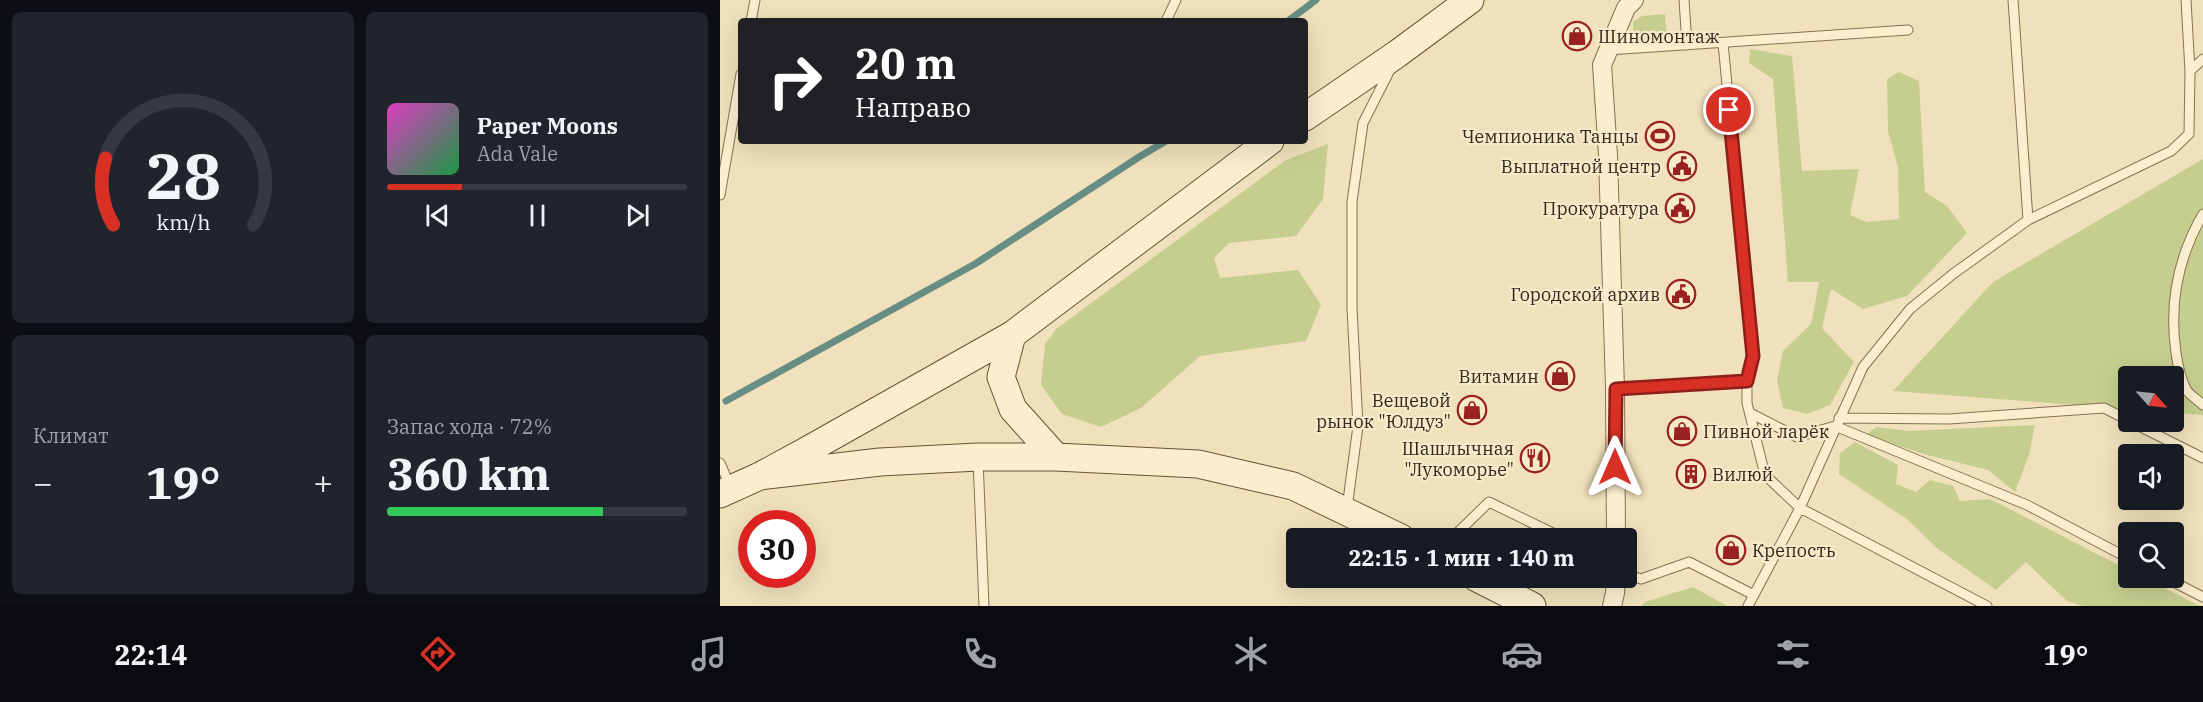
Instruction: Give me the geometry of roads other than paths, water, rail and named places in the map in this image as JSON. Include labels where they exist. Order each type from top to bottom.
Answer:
[{"type":"street","points":[[1308,115],[1470,0]]},
{"type":"street","points":[[1616,528],[1616,389],[1608,155],[1602,65],[1626,8],[1634,0]]},
{"type":"street","points":[[725,491],[760,476],[1012,335],[1266,144]]},
{"type":"street","points":[[1012,335],[1001,377],[1013,408],[1056,457]]},
{"type":"street","points":[[760,476],[880,462],[978,457],[1056,457],[1198,464],[1293,486],[1381,528]]},
{"type":"street","points":[[1497,588],[1533,606]]},
{"type":"street","points":[[1612,606],[1615,588]]},
{"type":"lane","points":[[752,18],[755,0]]},
{"type":"lane","points":[[1167,18],[1176,0]]},
{"type":"lane","points":[[1684,0],[1687,45]]},
{"type":"lane","points":[[2013,0],[2028,220]]},
{"type":"lane","points":[[1748,606],[1800,508],[1863,367],[1910,309],[1953,274],[2028,220],[2170,151],[2189,134],[2190,71],[2186,0]]},
{"type":"lane","points":[[1608,50],[1908,30]]},
{"type":"lane","points":[[1723,43],[1753,356],[1747,381],[1747,404],[1765,475],[1800,508],[1987,606]]},
{"type":"lane","points":[[1347,511],[1358,426],[1353,308],[1352,202],[1363,123],[1397,54]]},
{"type":"lane","points":[[2190,71],[2203,59]]},
{"type":"lane","points":[[720,195],[738,91]]},
{"type":"lane","points":[[2203,214],[2180,264],[2174,296],[2174,338],[2179,372],[2187,391],[2203,405]]},
{"type":"lane","points":[[1616,389],[1747,381]]},
{"type":"lane","points":[[1750,412],[1797,437],[1837,422],[1949,419],[2104,408],[2118,415]]},
{"type":"lane","points":[[1837,422],[2027,505],[2118,553]]},
{"type":"lane","points":[[2152,432],[2203,458]]},
{"type":"lane","points":[[978,457],[984,606]]},
{"type":"lane","points":[[720,463],[725,491]]},
{"type":"lane","points":[[1463,528],[1490,502],[1543,528]]},
{"type":"lane","points":[[1637,578],[1641,579],[1689,562],[1754,595]]},
{"type":"lane","points":[[2184,587],[2203,597]]},
{"type":"waterway","points":[[1292,18],[1316,0]]},
{"type":"waterway","points":[[726,401],[975,264],[1161,144]]},
{"type":"place","name":"Шиномонтаж","points":[[1577,36]]},
{"type":"place","name":"Чемпионика Танцы","points":[[1660,136]]},
{"type":"place","name":"Выплатной центр","points":[[1682,166]]},
{"type":"place","name":"Прокуратура","points":[[1680,208]]},
{"type":"place","name":"Городской архив","points":[[1681,294]]},
{"type":"place","name":"Витамин","points":[[1560,376]]},
{"type":"place","name":"Вещевой рынок \"Юлдуз\"","points":[[1472,410]]},
{"type":"place","name":"Пивной ларёк","points":[[1682,431]]},
{"type":"place","name":"Шашлычная \"Лукоморье\"","points":[[1535,458]]},
{"type":"place","name":"Вилюй","points":[[1691,474]]},
{"type":"place","name":"Крепость","points":[[1731,550]]}]
